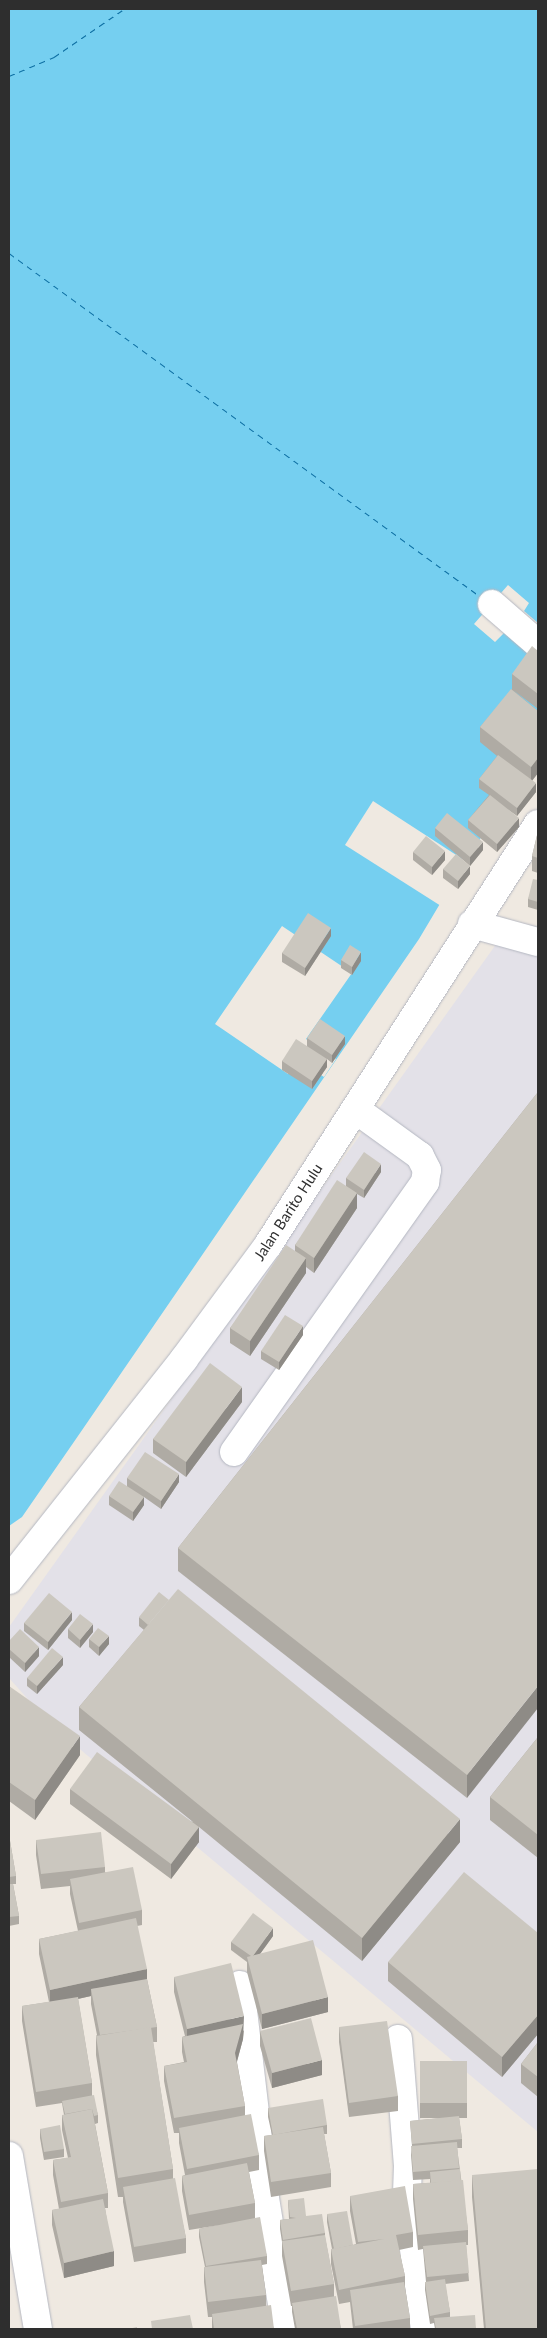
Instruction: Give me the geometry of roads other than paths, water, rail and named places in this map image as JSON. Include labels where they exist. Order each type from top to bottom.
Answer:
[{"type":"street","points":[[492,604],[538,644]]},
{"type":"street","name":"Jalan Barito Hulu","points":[[9,1580],[201,1336],[268,1245],[472,924],[538,824]]},
{"type":"street","points":[[472,924],[538,942]]},
{"type":"street","points":[[234,1452],[425,1182],[427,1170],[420,1156],[355,1108]]},
{"type":"street","points":[[240,1985],[259,2124],[264,2188],[286,2329]]},
{"type":"street","points":[[398,2039],[408,2165],[407,2198],[425,2329]]},
{"type":"street","points":[[9,2156],[38,2329]]},
{"type":"water","points":[[9,9],[538,9],[538,755],[469,855],[419,939],[78,1436],[22,1517],[9,1526]]}]
